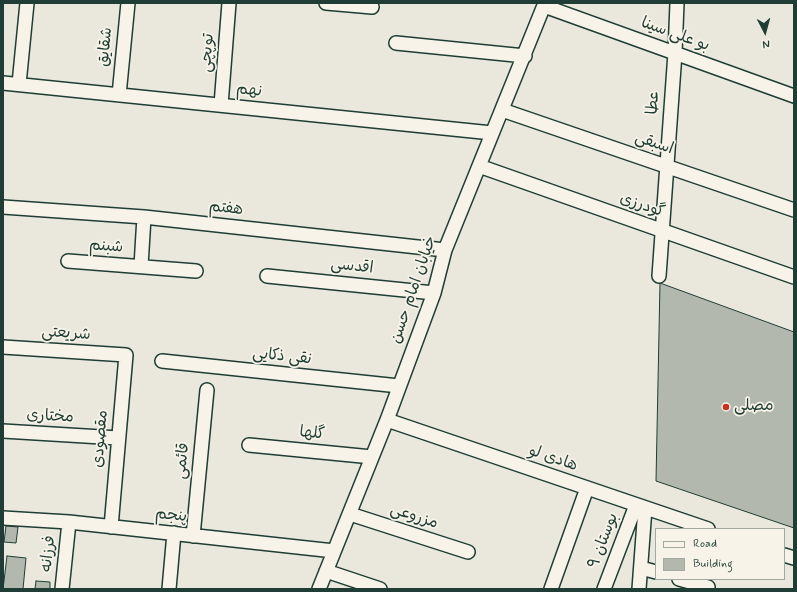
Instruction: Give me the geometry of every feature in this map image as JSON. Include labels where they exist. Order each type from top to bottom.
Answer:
[{"type":"street","points":[[19,84],[27,3]]},
{"type":"street","name":"شقایق","points":[[118,95],[128,3]]},
{"type":"street","name":"توپچی","points":[[221,105],[229,3]]},
{"type":"street","points":[[326,3],[372,7]]},
{"type":"street","name":"عطا","points":[[659,276],[661,230],[675,53],[677,3]]},
{"type":"street","name":"بو علی سینا","points":[[544,4],[675,53],[794,95]]},
{"type":"street","name":"خیابان امام حسن","points":[[319,589],[387,420],[434,293],[445,250],[544,4]]},
{"type":"street","points":[[396,43],[524,56]]},
{"type":"street","name":"نهم","points":[[3,83],[492,133]]},
{"type":"street","name":"اسبقی","points":[[502,110],[794,210]]},
{"type":"street","name":"گودرزی","points":[[479,166],[794,277]]},
{"type":"street","name":"هفتم","points":[[3,207],[144,217],[445,250]]},
{"type":"street","name":"شبنم","points":[[141,266],[144,217]]},
{"type":"street","name":"شبنم","points":[[68,261],[196,271]]},
{"type":"street","name":"اقدسی","points":[[267,276],[434,293]]},
{"type":"street","name":"شریعتی","points":[[3,347],[126,355]]},
{"type":"street","name":"مقصودی","points":[[111,527],[126,355]]},
{"type":"street","name":"نقی ذکایی","points":[[162,361],[399,386]]},
{"type":"street","name":"قائمی","points":[[193,536],[207,390]]},
{"type":"street","name":"هادی لو","points":[[387,420],[705,528]]},
{"type":"street","name":"مختاری","points":[[3,431],[118,438]]},
{"type":"street","name":"گلها","points":[[249,445],[372,457]]},
{"type":"street","points":[[551,589],[587,488]]},
{"type":"street","points":[[639,589],[641,568],[640,506]]},
{"type":"street","name":"بوستان ۹","points":[[604,589],[640,506]]},
{"type":"street","name":"مزروعی","points":[[350,514],[468,552]]},
{"type":"street","name":"پنجم","points":[[3,518],[69,522],[334,551]]},
{"type":"street","name":"فرزانه","points":[[62,589],[69,522]]},
{"type":"street","points":[[169,589],[174,534]]},
{"type":"street","points":[[641,568],[655,572]]},
{"type":"street","points":[[326,571],[380,589]]},
{"type":"street","points":[[684,580],[709,585]]},
{"type":"building","name":"مصلی","points":[[660,283],[794,332],[794,528],[656,481]]},
{"type":"building","points":[[6,526],[18,527],[16,543],[4,542]]},
{"type":"building","points":[[7,556],[26,558],[23,589],[3,589]]},
{"type":"building","points":[[36,581],[50,582],[50,589],[35,589]]},
{"type":"place","name":"مصلی","points":[[726,407]]}]
